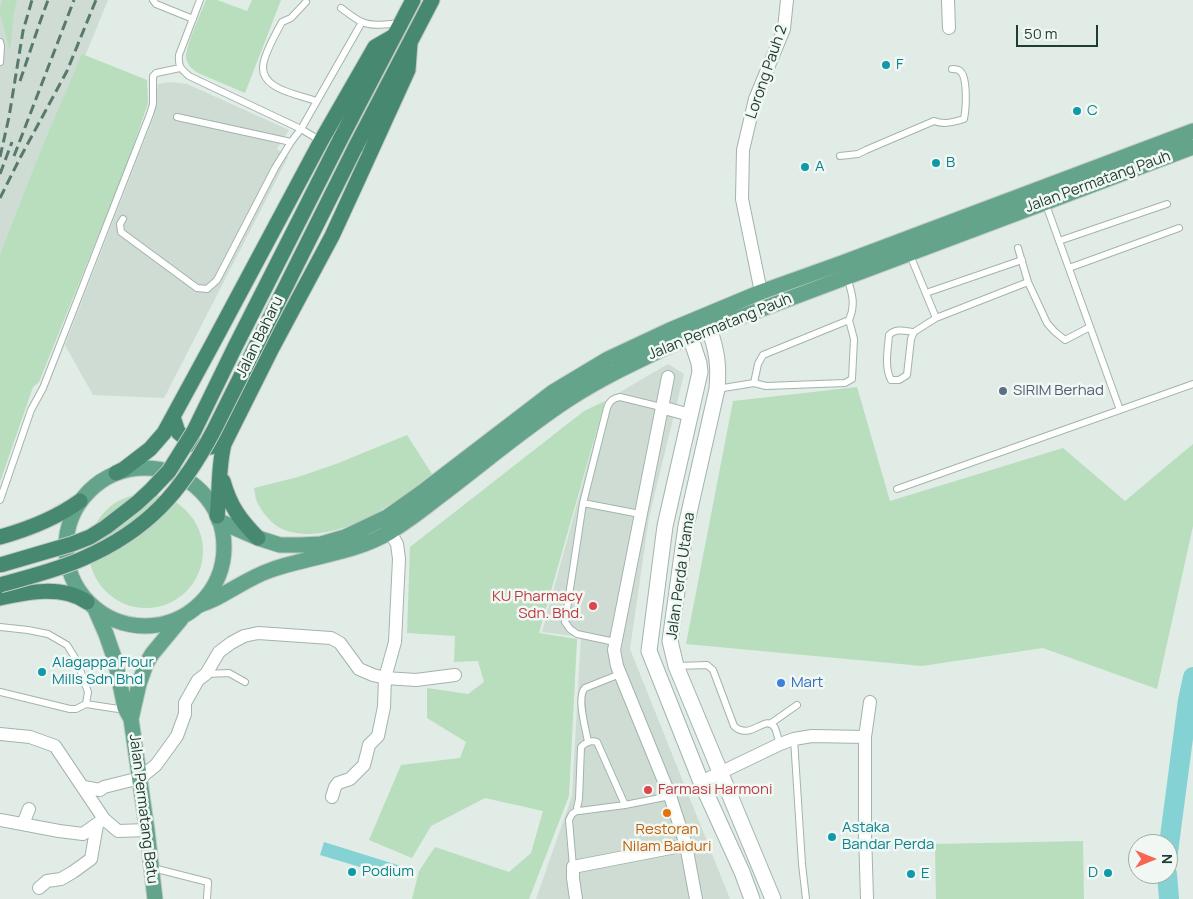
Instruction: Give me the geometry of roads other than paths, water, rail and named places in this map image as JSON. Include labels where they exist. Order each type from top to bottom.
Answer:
[{"type":"highway","name":"Jalan Baharu","points":[[0,565],[90,537],[137,503],[169,471],[194,431],[340,140],[413,0]]},
{"type":"highway","name":"Jalan Baharu","points":[[0,585],[64,566],[124,538],[149,519],[170,499],[190,472],[201,456],[355,148],[432,0]]},
{"type":"highway","points":[[116,473],[124,470],[150,449],[164,432],[321,141],[375,47],[398,29]]},
{"type":"highway","points":[[218,518],[221,462],[224,444],[272,348],[332,236],[354,189],[408,70],[410,43]]},
{"type":"highway","points":[[173,416],[178,432],[192,444],[206,448],[224,444]]},
{"type":"highway","points":[[221,462],[222,480],[227,496],[235,512],[258,538]]},
{"type":"highway","points":[[3,536],[53,519],[80,502]]},
{"type":"highway","points":[[0,598],[27,592],[45,591],[80,597],[92,607]]},
{"type":"main road","name":"Jalan Permatang Pauh","points":[[218,518],[258,538],[289,546],[321,544],[345,537],[371,525],[425,490],[553,392],[608,359],[643,342],[761,292],[1193,131]]},
{"type":"main road","name":"Jalan Permatang Pauh","points":[[200,605],[269,570],[350,550],[390,532],[568,400],[613,373],[690,336],[1193,147]]},
{"type":"main road","points":[[138,468],[170,472],[190,482],[206,497],[218,518],[224,541],[222,566],[217,580],[200,605],[182,618],[163,625],[143,627],[114,621],[92,607],[71,578],[66,558],[65,548],[70,519],[80,502],[100,482],[116,473],[138,468]]},
{"type":"main road","name":"Jalan Permatang Batu","points":[[92,607],[106,634],[115,660],[122,701],[129,715],[140,778],[152,868],[154,899]]},
{"type":"main road","name":"Jalan Permatang Batu","points":[[129,715],[146,664],[182,618]]},
{"type":"street","name":"Lorong Pauh 2","points":[[761,292],[742,199],[744,150],[755,99],[784,29],[787,0]]},
{"type":"street","points":[[948,0],[949,28]]},
{"type":"street","name":"Jalan Perda Utama","points":[[709,328],[717,358],[718,374],[686,526],[670,640],[676,666],[773,899]]},
{"type":"street","name":"Jalan Perda Utama","points":[[690,336],[700,372],[665,526],[649,651],[700,782],[742,872],[752,899]]},
{"type":"street","points":[[668,377],[615,642],[615,658],[670,796],[686,845],[696,899]]},
{"type":"street","points":[[662,408],[690,415]]},
{"type":"street","points":[[332,797],[338,783],[350,779],[364,765],[369,745],[378,736],[384,707],[385,678],[395,642],[399,559],[397,544],[390,532]]},
{"type":"street","points":[[84,787],[100,790],[104,787],[140,778],[156,765],[177,736],[184,714],[185,703],[198,680],[206,674],[219,652],[244,636],[258,633],[331,638],[340,643],[359,669],[365,673],[385,678],[416,680],[455,675]]},
{"type":"street","points":[[867,899],[865,737],[870,702]]},
{"type":"street","points":[[0,734],[30,738],[56,746],[61,756],[84,787],[100,822],[118,832],[147,830]]},
{"type":"street","points":[[700,782],[794,739],[812,736],[865,737]]},
{"type":"street","points":[[23,824],[29,809]]},
{"type":"street","points":[[0,820],[83,834],[100,822]]},
{"type":"street","points":[[39,888],[47,882],[61,879],[74,872],[91,859],[100,822]]},
{"type":"street","points":[[576,899],[573,867],[686,845]]},
{"type":"lane","points":[[154,0],[156,4],[193,19]]},
{"type":"lane","points":[[200,0],[179,55],[178,62],[180,68],[189,76],[301,129],[321,141]]},
{"type":"lane","points":[[306,2],[291,18],[282,22],[264,60],[262,72],[269,83],[283,90],[316,100]]},
{"type":"lane","points":[[341,8],[362,22],[398,29]]},
{"type":"lane","points":[[123,219],[120,224],[121,232],[197,288],[207,289],[217,280],[275,168],[301,129],[362,22]]},
{"type":"lane","points":[[0,42],[0,62]]},
{"type":"lane","points":[[0,500],[31,410],[43,388],[150,114],[153,104],[153,76],[156,73],[180,68]]},
{"type":"lane","points":[[840,156],[858,154],[934,121],[945,123],[964,118],[967,92],[964,79],[959,69],[952,69]]},
{"type":"lane","points":[[177,117],[291,142]]},
{"type":"lane","points":[[1045,202],[1120,410]]},
{"type":"lane","points":[[1059,241],[1167,204]]},
{"type":"lane","points":[[1069,268],[1179,228]]},
{"type":"lane","points":[[1018,248],[1028,282],[1047,323],[1054,331],[1065,340],[1090,327]]},
{"type":"lane","points":[[909,253],[936,318]]},
{"type":"lane","points":[[926,293],[1022,260]]},
{"type":"lane","points":[[716,389],[754,383],[766,386],[835,384],[845,383],[852,379],[854,338],[849,320],[853,311],[853,300],[847,277]]},
{"type":"lane","points":[[914,332],[900,330],[893,331],[889,335],[887,364],[891,380],[899,380],[907,376],[911,339],[914,332],[936,318],[1028,282]]},
{"type":"lane","points":[[754,383],[758,364],[763,354],[849,320]]},
{"type":"lane","points":[[897,489],[1193,384]]},
{"type":"lane","points":[[615,642],[577,634],[565,622],[583,503],[607,408],[611,400],[615,397],[620,397],[662,408]]},
{"type":"lane","points":[[583,503],[640,514]]},
{"type":"lane","points":[[0,627],[48,634],[67,645],[77,662],[88,692],[86,704]]},
{"type":"lane","points":[[676,666],[707,665],[713,670],[734,726],[739,730],[746,732],[766,723],[770,724],[797,705]]},
{"type":"lane","points":[[206,674],[230,673],[245,682]]},
{"type":"lane","points":[[588,742],[581,702],[582,691],[585,688],[620,674]]},
{"type":"lane","points":[[0,692],[70,709],[76,709],[86,704],[129,715]]},
{"type":"lane","points":[[770,724],[774,727],[780,744]]},
{"type":"lane","points":[[794,739],[806,899]]},
{"type":"lane","points":[[578,810],[582,747],[592,741],[597,742],[625,805]]},
{"type":"lane","points":[[573,867],[569,820],[572,814],[578,810],[625,805],[670,796]]},
{"type":"lane","points":[[152,868],[208,882],[207,899]]},
{"type":"water","points":[[324,842],[404,867],[400,879],[320,855]]},
{"type":"waterway","points":[[1170,834],[1188,700],[1193,677]]},
{"type":"waterway","points":[[1168,884],[1169,899]]},
{"type":"railway","points":[[0,157],[9,117],[23,31],[32,0]]},
{"type":"railway","points":[[20,81],[48,0]]},
{"type":"railway","points":[[14,156],[74,0]]},
{"type":"railway","points":[[0,198],[67,71],[96,0]]},
{"type":"railway","points":[[0,174],[12,142]]},
{"type":"place","name":"F","points":[[886,65]]},
{"type":"place","name":"C","points":[[1077,111]]},
{"type":"place","name":"B","points":[[936,163]]},
{"type":"place","name":"A","points":[[805,167]]},
{"type":"place","name":"SIRIM Berhad","points":[[1003,391]]},
{"type":"place","name":"KU Pharmacy Sdn. Bhd.","points":[[593,606]]},
{"type":"place","name":"Alagappa Flour Mills Sdn Bhd","points":[[42,672]]},
{"type":"place","name":"Mart","points":[[781,683]]},
{"type":"place","name":"Farmasi Harmoni","points":[[648,790]]},
{"type":"place","name":"Restoran Nilam Baiduri","points":[[667,813]]},
{"type":"place","name":"Astaka Bandar Perda","points":[[832,837]]},
{"type":"place","name":"Podium","points":[[352,872]]},
{"type":"place","name":"D","points":[[1108,873]]},
{"type":"place","name":"E","points":[[911,874]]}]
